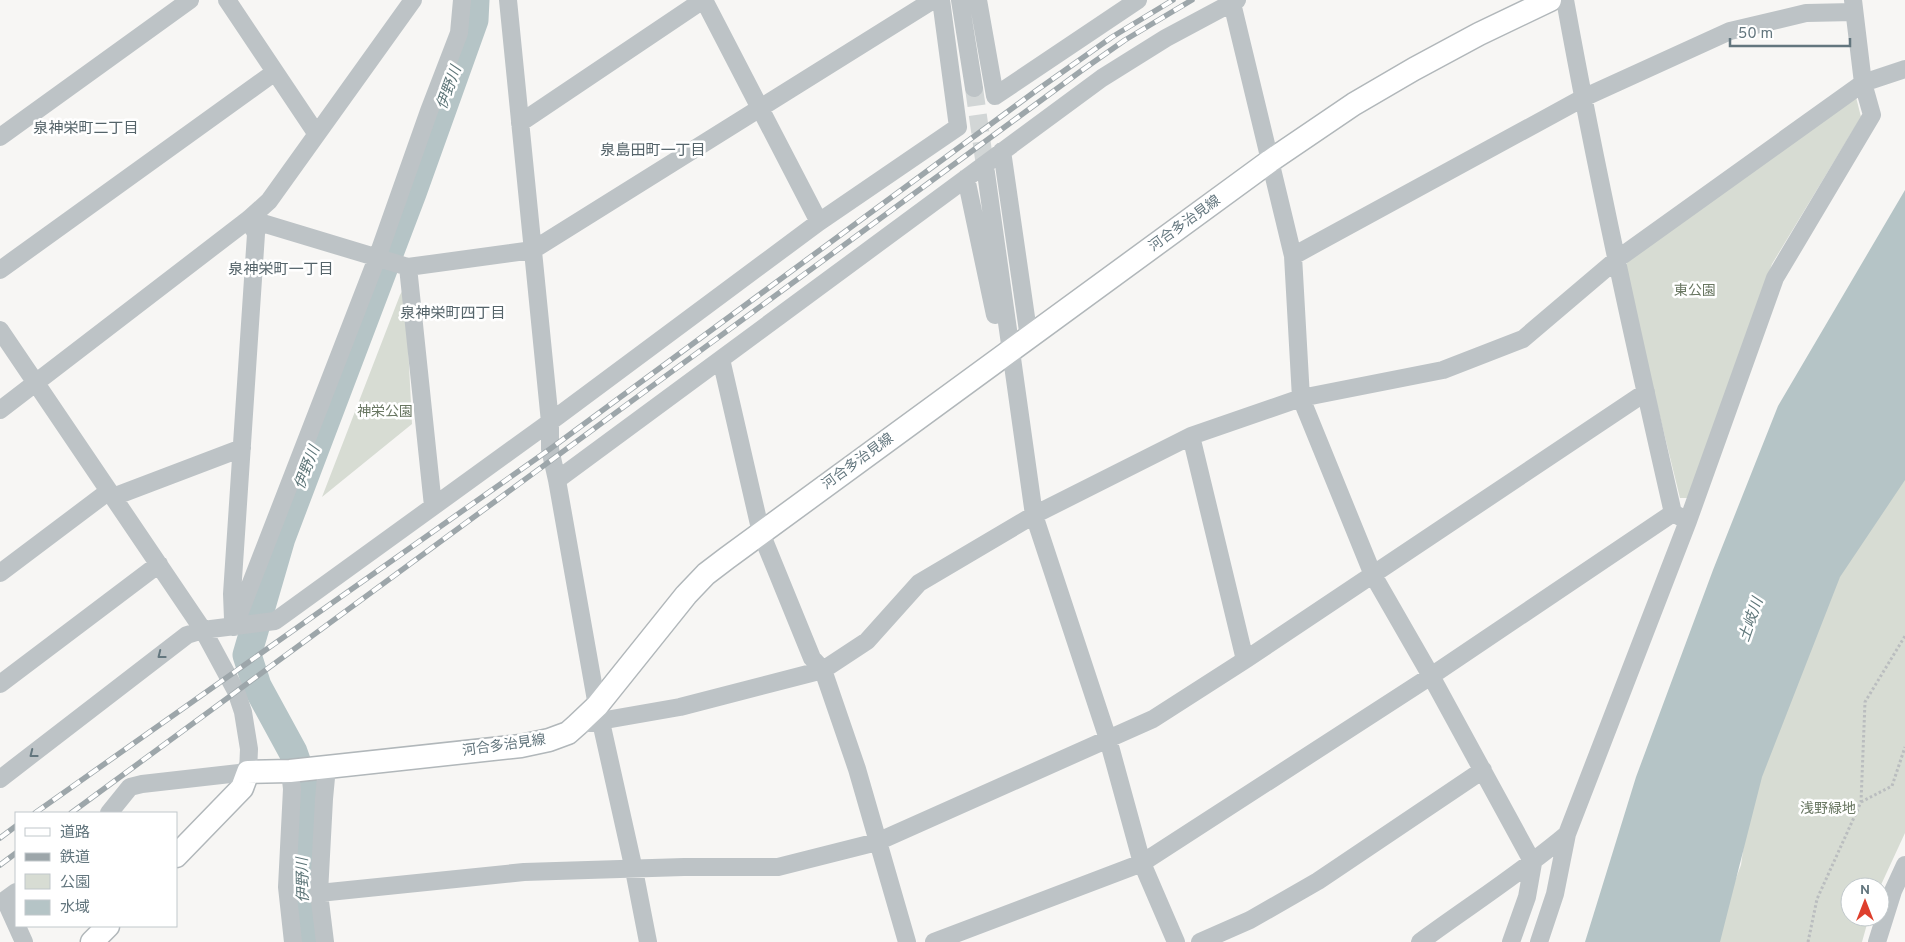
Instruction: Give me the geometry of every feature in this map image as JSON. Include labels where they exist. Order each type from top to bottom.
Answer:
[{"type":"main road","name":"河合多治見線","points":[[248,772],[290,771],[521,746],[549,740],[568,733],[577,725],[599,714],[686,595],[706,574],[1270,161],[1354,104],[1405,74],[1479,34],[1550,0]]},
{"type":"main road","points":[[178,854],[242,788],[248,772]]},
{"type":"main road","points":[[92,942],[107,927]]},
{"type":"street","points":[[0,137],[190,0]]},
{"type":"street","points":[[227,0],[316,132]]},
{"type":"street","points":[[0,410],[249,219],[268,201],[413,0]]},
{"type":"street","points":[[234,627],[377,258],[459,33],[462,0]]},
{"type":"street","points":[[508,0],[550,422],[550,449],[599,714],[648,942]]},
{"type":"street","points":[[520,123],[703,0],[819,222]]},
{"type":"street","points":[[249,219],[408,267],[533,250],[933,0]]},
{"type":"street","points":[[0,779],[187,636],[203,630],[276,621],[550,422],[819,222],[958,127],[941,0]]},
{"type":"street","points":[[960,0],[974,88]]},
{"type":"street","points":[[978,0],[995,96],[1138,0]]},
{"type":"street","points":[[1565,0],[1616,260],[1646,392],[1680,517]]},
{"type":"street","points":[[557,480],[1102,78],[1166,38],[1234,1],[1293,256],[1301,398],[1372,575],[1431,676],[1533,863],[1527,897],[1511,942]]},
{"type":"street","points":[[1293,256],[1583,98],[1730,31],[1806,13],[1854,6],[1863,83],[1872,115],[1775,278],[1680,517],[1567,834],[1555,894],[1539,942]]},
{"type":"street","points":[[599,714],[680,707],[823,670],[867,641],[919,583],[1034,516],[1191,436],[1301,398],[1443,370],[1523,339],[1616,260],[1863,83],[1905,69]]},
{"type":"street","points":[[0,270],[275,72]]},
{"type":"street","points":[[1002,151],[1030,338]]},
{"type":"street","points":[[986,173],[1007,354],[1034,516],[1108,740],[1142,863],[1176,942]]},
{"type":"street","points":[[966,178],[1007,354]]},
{"type":"street","points":[[234,627],[232,594],[256,234],[249,219]]},
{"type":"street","points":[[408,267],[433,506]]},
{"type":"street","points":[[0,330],[203,630],[236,691],[243,712],[249,748],[248,772],[130,787],[110,812]]},
{"type":"street","points":[[720,359],[761,533],[812,658],[823,670],[857,769],[907,942]]},
{"type":"street","points":[[319,893],[524,872],[684,867],[778,867],[878,842],[1152,719],[1245,660],[1646,392]]},
{"type":"street","points":[[1191,436],[1245,660]]},
{"type":"street","points":[[0,573],[111,494],[242,448]]},
{"type":"street","points":[[934,942],[1142,863],[1680,517]]},
{"type":"street","points":[[0,684],[158,564]]},
{"type":"street","points":[[321,768],[324,799],[319,893],[325,942]]},
{"type":"street","points":[[1200,942],[1250,920],[1318,881],[1482,770]]},
{"type":"street","points":[[290,771],[292,789],[287,887],[293,942]]},
{"type":"street","points":[[1420,942],[1503,882],[1533,863],[1567,834]]},
{"type":"street","points":[[1877,942],[1893,891],[1905,865]]},
{"type":"street","points":[[15,893],[5,900],[15,922]]},
{"type":"street","points":[[17,927],[24,942]]},
{"type":"path","points":[[1808,942],[1817,899],[1862,802],[1865,702],[1905,636]]},
{"type":"path","points":[[1862,802],[1892,786],[1905,747]]},
{"type":"green space","name":"東公園","points":[[1856,97],[1861,117],[1772,264],[1688,498],[1680,498],[1624,270],[1628,261]]},
{"type":"green space","name":"神栄公園","points":[[405,286],[412,424],[322,497],[400,295]]},
{"type":"green space","name":"浅野緑地","points":[[1905,457],[1905,833],[1885,877],[1840,877],[1840,927],[1866,927],[1862,942],[1712,942],[1741,865],[1754,773],[1791,665]]},
{"type":"water","name":"土岐川","points":[[1905,190],[1905,480],[1840,577],[1762,777],[1720,942],[1585,942],[1636,777],[1713,570],[1778,406]]},
{"type":"waterway","name":"伊野川","points":[[307,942],[302,885],[305,786],[293,752],[257,686],[247,655],[281,538],[412,193],[474,20],[475,0]]},
{"type":"tunnel","points":[[974,88],[986,173]]},
{"type":"railway","points":[[36,812],[550,449],[1037,90],[1112,37],[1173,0]]},
{"type":"railway","points":[[72,812],[1081,71],[1125,40],[1192,0]]},
{"type":"railway","points":[[0,838],[15,827]]},
{"type":"railway","points":[[0,865],[15,854]]},
{"type":"district","name":"泉神栄町二丁目","points":[[86,129]]},
{"type":"district","name":"泉島田町一丁目","points":[[653,151]]},
{"type":"district","name":"泉神栄町一丁目","points":[[281,270]]},
{"type":"district","name":"泉神栄町四丁目","points":[[453,314]]}]
